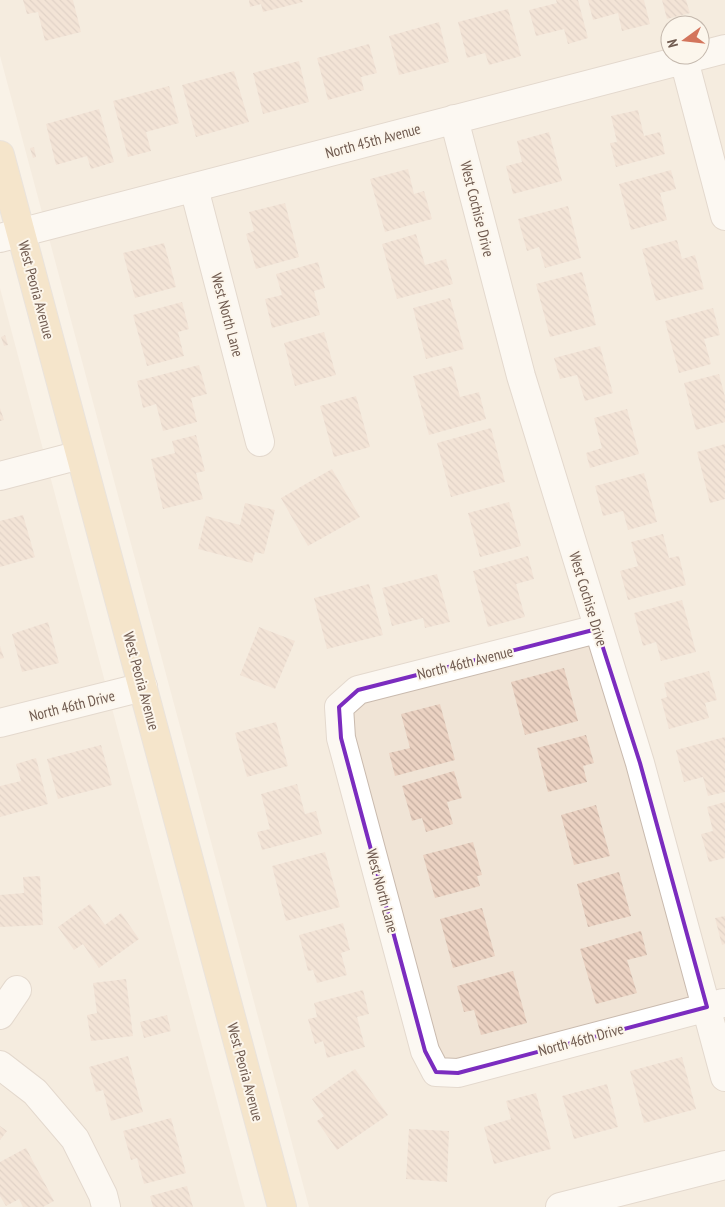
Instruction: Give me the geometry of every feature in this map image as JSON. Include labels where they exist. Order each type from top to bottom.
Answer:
[{"type":"main road","name":"West Peoria Avenue","points":[[0,155],[10,236],[80,455],[282,1207]]},
{"type":"street","name":"North 45th Avenue","points":[[710,53],[725,49]]},
{"type":"street","name":"North 45th Avenue","points":[[10,236],[665,65]]},
{"type":"street","points":[[685,65],[725,216]]},
{"type":"street","name":"West Cochise Drive","points":[[454,119],[521,376],[597,629],[716,1005],[725,1077]]},
{"type":"street","name":"West North Lane","points":[[194,188],[260,442]]},
{"type":"street","points":[[0,476],[80,455]]},
{"type":"street","name":"North 46th Avenue","points":[[338,707],[358,690],[597,629]]},
{"type":"street","name":"North 46th Drive","points":[[0,723],[143,687]]},
{"type":"street","name":"West North Lane","points":[[338,707],[341,738],[425,1051],[436,1072]]},
{"type":"street","points":[[0,1015],[18,990]]},
{"type":"street","name":"North 46th Drive","points":[[436,1072],[458,1073],[716,1005]]},
{"type":"street","points":[[0,1065],[35,1092],[75,1139],[103,1194],[106,1207]]},
{"type":"street","points":[[560,1207],[725,1165]]},
{"type":"highlighted area","points":[[597,629],[640,763],[707,1007],[458,1073],[436,1072],[425,1051],[341,738],[339,707],[358,690]]},
{"type":"shaded area","points":[[0,0],[725,0],[725,1207],[309,1207],[0,56]]},
{"type":"shaded area","points":[[0,288],[245,1207],[0,1207]]},
{"type":"building","points":[[23,0],[73,0],[81,32],[45,41],[38,12],[27,14]]},
{"type":"building","points":[[249,0],[302,0],[303,2],[263,12],[261,4],[250,7]]},
{"type":"building","points":[[556,0],[578,0],[588,38],[568,44],[564,29],[536,36],[529,10],[557,3]]},
{"type":"building","points":[[588,0],[644,0],[650,24],[622,31],[618,13],[593,20]]},
{"type":"building","points":[[662,0],[686,0],[690,13],[666,15]]},
{"type":"building","points":[[508,9],[521,56],[489,65],[485,53],[467,58],[458,22]]},
{"type":"building","points":[[439,22],[449,62],[399,75],[389,36]]},
{"type":"building","points":[[369,44],[377,73],[361,77],[364,90],[328,100],[317,58]]},
{"type":"building","points":[[299,61],[309,102],[263,114],[253,73]]},
{"type":"building","points":[[234,71],[249,122],[196,137],[182,85]]},
{"type":"building","points":[[169,86],[179,123],[146,132],[151,151],[128,157],[113,101]]},
{"type":"building","points":[[99,109],[114,162],[91,169],[87,156],[56,165],[46,124]]},
{"type":"building","points":[[638,110],[644,136],[660,132],[665,154],[616,167],[610,143],[617,142],[611,116]]},
{"type":"building","points":[[549,132],[562,181],[513,194],[506,166],[522,162],[517,141]]},
{"type":"building","points":[[34,147],[36,157],[33,158],[30,148]]},
{"type":"building","points":[[408,169],[414,194],[424,191],[432,219],[385,232],[370,179]]},
{"type":"building","points":[[671,170],[676,189],[660,193],[667,220],[631,230],[619,184]]},
{"type":"building","points":[[285,203],[299,257],[256,269],[246,234],[254,231],[249,212]]},
{"type":"building","points":[[568,206],[581,258],[545,268],[539,247],[527,251],[518,219]]},
{"type":"building","points":[[416,234],[425,265],[446,259],[453,284],[397,299],[382,244]]},
{"type":"building","points":[[677,240],[682,259],[695,255],[704,289],[656,301],[642,249]]},
{"type":"building","points":[[164,243],[176,287],[135,298],[123,253]]},
{"type":"building","points":[[318,262],[325,288],[314,291],[320,315],[272,328],[265,299],[282,295],[276,274]]},
{"type":"building","points":[[582,272],[596,325],[550,337],[536,284]]},
{"type":"building","points":[[450,298],[464,349],[426,359],[413,308]]},
{"type":"building","points":[[182,302],[189,329],[178,332],[184,356],[147,366],[133,315]]},
{"type":"building","points":[[713,308],[720,335],[704,339],[711,364],[679,373],[665,321]]},
{"type":"building","points":[[324,332],[336,375],[295,386],[284,343]]},
{"type":"building","points":[[5,335],[8,345],[4,346],[1,337]]},
{"type":"building","points":[[600,346],[613,393],[585,401],[577,375],[560,379],[554,358]]},
{"type":"building","points":[[199,365],[207,394],[191,398],[197,422],[163,431],[156,404],[143,408],[137,381]]},
{"type":"building","points":[[452,366],[460,397],[479,392],[486,419],[429,435],[413,376]]},
{"type":"building","points":[[719,374],[725,397],[725,422],[696,430],[684,383]]},
{"type":"building","points":[[356,396],[370,447],[334,457],[320,406]]},
{"type":"building","points":[[0,408],[4,420],[0,421]]},
{"type":"building","points":[[627,409],[639,454],[590,468],[586,453],[602,448],[594,418]]},
{"type":"building","points":[[491,428],[505,482],[451,497],[437,443]]},
{"type":"building","points":[[196,435],[205,471],[196,473],[203,499],[163,509],[151,459],[175,453],[172,441]]},
{"type":"building","points":[[725,444],[725,499],[710,503],[697,452]]},
{"type":"building","points":[[332,469],[360,517],[308,546],[281,498]]},
{"type":"building","points":[[644,473],[657,522],[628,530],[623,511],[603,516],[595,486]]},
{"type":"building","points":[[509,502],[521,546],[480,557],[468,513]]},
{"type":"building","points":[[245,503],[275,510],[264,554],[255,552],[252,563],[198,549],[206,516],[240,525]]},
{"type":"building","points":[[23,515],[35,557],[0,567],[0,521]]},
{"type":"building","points":[[663,534],[669,558],[679,556],[686,585],[628,600],[620,571],[638,566],[631,542]]},
{"type":"building","points":[[528,556],[534,579],[516,584],[525,617],[488,627],[473,571]]},
{"type":"building","points":[[437,574],[450,622],[425,628],[423,618],[392,626],[382,588]]},
{"type":"building","points":[[369,584],[383,635],[327,649],[314,598]]},
{"type":"building","points":[[682,600],[696,652],[661,661],[656,642],[643,646],[634,613]]},
{"type":"building","points":[[48,622],[59,663],[22,672],[12,634]]},
{"type":"building","points":[[259,627],[295,641],[275,689],[240,675]]},
{"type":"building","points":[[0,646],[4,658],[0,659]]},
{"type":"building","points":[[564,668],[578,721],[525,735],[511,682]]},
{"type":"building","points":[[709,671],[717,700],[705,703],[709,718],[669,729],[661,699],[667,697],[664,683]]},
{"type":"building","points":[[440,704],[455,760],[395,776],[389,753],[410,748],[401,714]]},
{"type":"building","points":[[276,722],[288,766],[247,777],[235,733]]},
{"type":"building","points":[[586,735],[594,763],[583,766],[587,782],[548,792],[537,748]]},
{"type":"building","points":[[725,737],[725,792],[708,796],[703,777],[684,782],[676,750]]},
{"type":"building","points":[[101,745],[112,785],[58,799],[47,759]]},
{"type":"building","points":[[36,758],[48,804],[0,817],[0,786],[21,781],[16,764]]},
{"type":"building","points":[[454,771],[462,798],[447,802],[453,824],[426,832],[422,818],[412,821],[402,786]]},
{"type":"building","points":[[297,784],[305,814],[316,811],[322,834],[262,850],[257,832],[270,829],[261,794]]},
{"type":"building","points":[[725,802],[725,858],[709,862],[701,834],[713,831],[707,807]]},
{"type":"building","points":[[596,805],[610,856],[574,865],[561,815]]},
{"type":"building","points":[[473,842],[482,875],[477,876],[480,886],[435,898],[423,855]]},
{"type":"building","points":[[325,852],[340,907],[286,921],[272,866]]},
{"type":"building","points":[[619,872],[631,916],[588,927],[577,884]]},
{"type":"building","points":[[40,876],[43,925],[0,927],[0,895],[24,893],[23,877]]},
{"type":"building","points":[[90,904],[105,925],[121,913],[139,939],[99,968],[83,944],[74,950],[58,927]]},
{"type":"building","points":[[482,908],[495,956],[453,968],[440,919]]},
{"type":"building","points":[[725,916],[725,944],[722,945],[715,918]]},
{"type":"building","points":[[343,923],[350,950],[341,953],[347,975],[317,983],[313,970],[308,971],[299,935]]},
{"type":"building","points":[[641,931],[647,955],[627,960],[637,993],[596,1004],[580,949]]},
{"type":"building","points":[[513,971],[527,1023],[481,1035],[474,1010],[464,1012],[457,986]]},
{"type":"building","points":[[126,979],[133,1036],[91,1041],[87,1015],[97,1013],[93,983]]},
{"type":"building","points":[[363,990],[369,1014],[357,1017],[365,1047],[327,1058],[323,1041],[315,1044],[308,1019],[317,1017],[314,1003]]},
{"type":"building","points":[[167,1015],[171,1031],[144,1038],[140,1022]]},
{"type":"building","points":[[128,1056],[143,1112],[111,1121],[103,1090],[96,1092],[89,1067]]},
{"type":"building","points":[[682,1057],[696,1109],[644,1123],[630,1071]]},
{"type":"building","points":[[355,1069],[388,1115],[337,1150],[317,1121],[324,1116],[312,1099]]},
{"type":"building","points":[[607,1084],[618,1127],[574,1139],[562,1096]]},
{"type":"building","points":[[536,1093],[551,1149],[494,1164],[484,1127],[511,1119],[506,1101]]},
{"type":"building","points":[[171,1118],[186,1173],[144,1184],[137,1158],[131,1160],[123,1131]]},
{"type":"building","points":[[0,1126],[7,1131],[0,1140]]},
{"type":"building","points":[[409,1129],[449,1131],[447,1182],[406,1179]]},
{"type":"building","points":[[26,1148],[54,1201],[43,1207],[23,1207],[19,1199],[6,1206],[0,1196],[0,1162]]},
{"type":"building","points":[[187,1186],[193,1207],[153,1207],[150,1196]]}]
